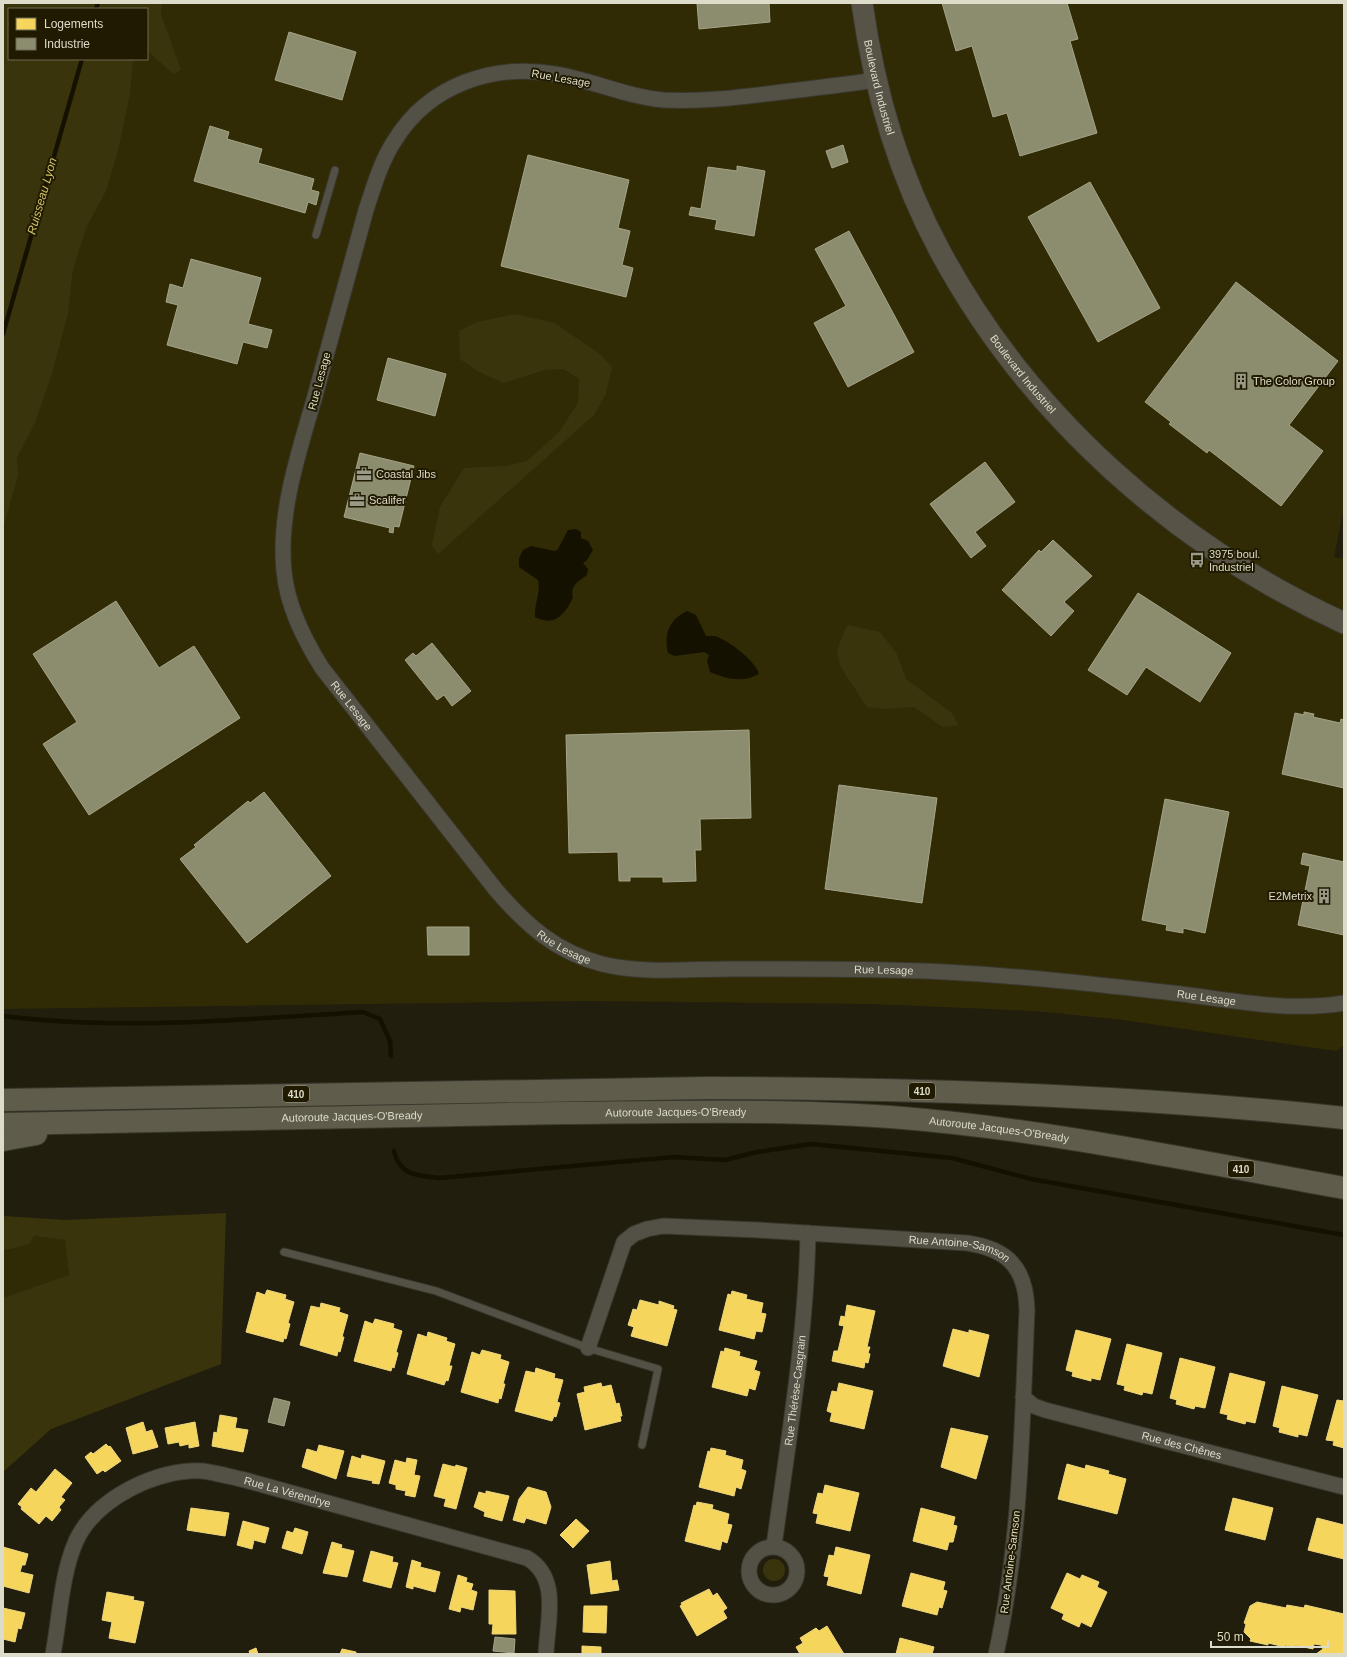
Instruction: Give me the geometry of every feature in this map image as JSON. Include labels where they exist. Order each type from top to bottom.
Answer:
[{"type":"highway","name":"Autoroute Jacques-O'Bready","points":[[3,1100],[707,1088],[808,1088],[994,1093],[1092,1098],[1215,1106],[1344,1118]]},
{"type":"highway","points":[[3,1094],[49,1099]]},
{"type":"highway","name":"Autoroute Jacques-O'Bready","points":[[3,1124],[457,1114],[713,1112],[852,1115],[932,1121],[1004,1130],[1137,1151],[1344,1188]]},
{"type":"highway","points":[[3,1140],[98,1122]]},
{"type":"main road","name":"Boulevard Industriel","points":[[862,3],[875,80],[900,159],[940,252],[974,308],[1038,395],[1111,469],[1156,507],[1244,570],[1297,601],[1344,623]]},
{"type":"street","name":"Rue Lesage","points":[[875,80],[735,98],[685,101],[639,95],[556,74],[513,71],[475,77],[458,84],[441,93],[413,117],[394,140],[374,184],[291,487],[283,545],[284,571],[287,592],[303,634],[322,668],[496,890],[526,924],[543,937],[582,957],[603,964],[644,969],[845,968],[948,972],[1051,981],[1267,1004],[1323,1006],[1344,1003]]},
{"type":"street","name":"Rue Antoine-Samson","points":[[588,1348],[624,1242],[634,1234],[647,1228],[663,1226],[967,1243],[996,1250],[1006,1257],[1016,1267],[1026,1292],[1023,1397],[1015,1535],[996,1654]]},
{"type":"street","name":"Rue Thérèse-Casgrain","points":[[774,1546],[800,1349],[807,1267],[808,1233]]},
{"type":"street","name":"Rue des Chênes","points":[[1023,1397],[1034,1406],[1045,1410],[1344,1487]]},
{"type":"street","name":"Rue La Vérendrye","points":[[53,1654],[70,1561],[77,1541],[89,1522],[122,1493],[144,1482],[162,1476],[198,1472],[245,1480],[527,1558],[541,1568],[548,1583],[546,1654]]},
{"type":"lane","points":[[316,235],[334,170]]},
{"type":"lane","points":[[284,1252],[436,1291],[588,1348],[658,1369],[642,1445]]},
{"type":"shaded area","points":[[3,3],[1344,3],[1344,508],[1334,557],[1344,559],[1344,1045],[1336,1051],[1123,1020],[1036,1011],[873,1004],[585,1001],[3,1009]]},
{"type":"shaded area","points":[[3,3],[162,3],[161,14],[181,70],[173,74],[148,51],[148,8],[8,8],[8,60],[133,60],[130,94],[118,151],[106,191],[86,228],[73,269],[68,313],[53,370],[35,423],[17,457],[18,475],[3,529]]},
{"type":"shaded area","points":[[515,314],[555,323],[601,355],[612,367],[606,394],[594,415],[438,554],[432,545],[440,507],[464,468],[506,466],[527,461],[559,432],[578,403],[579,379],[563,369],[544,370],[504,383],[479,372],[460,359],[459,331],[477,322]]},
{"type":"shaded area","points":[[576,529],[581,532],[581,538],[588,541],[593,550],[587,560],[583,563],[588,569],[587,575],[576,584],[572,594],[573,598],[566,610],[558,618],[548,621],[542,620],[535,617],[535,608],[539,589],[538,580],[519,567],[519,558],[523,550],[531,546],[555,551],[558,549],[568,530]]},
{"type":"shaded area","points":[[687,611],[696,615],[706,636],[715,636],[734,646],[753,663],[759,674],[753,677],[741,679],[722,677],[710,672],[707,661],[709,655],[704,652],[675,656],[668,653],[667,639],[669,628],[676,619]]},
{"type":"shaded area","points":[[847,625],[880,632],[897,654],[906,679],[952,713],[958,725],[943,727],[914,707],[886,709],[867,707],[840,666],[837,650]]},
{"type":"shaded area","points":[[226,1213],[221,1364],[51,1429],[3,1472],[3,1298],[69,1275],[65,1240],[34,1236],[29,1244],[3,1251],[3,1216],[64,1220]]},
{"type":"shaded area","points":[[34,1236],[66,1240],[69,1276],[3,1298],[3,1251],[9,1250]]},
{"type":"shaded area","points":[[774,1559],[782,1562],[785,1570],[782,1578],[774,1581],[766,1578],[763,1570],[766,1562]]},
{"type":"building: Logements","points":[[267,1290],[286,1295],[285,1299],[294,1302],[288,1323],[290,1324],[286,1339],[284,1338],[283,1342],[246,1332],[257,1292],[265,1295]]},
{"type":"building: Logements","points":[[732,1291],[747,1295],[746,1299],[763,1303],[761,1313],[766,1314],[762,1332],[756,1331],[754,1339],[719,1330],[728,1294],[731,1295]]},
{"type":"building: Logements","points":[[640,1300],[659,1305],[659,1301],[674,1306],[673,1309],[677,1310],[667,1346],[631,1336],[634,1327],[628,1325],[633,1309],[637,1310]]},
{"type":"building: Logements","points":[[321,1303],[340,1308],[339,1312],[348,1315],[342,1337],[344,1337],[340,1352],[338,1351],[337,1356],[300,1345],[311,1306],[320,1308]]},
{"type":"building: Logements","points":[[847,1305],[875,1311],[867,1347],[870,1347],[868,1353],[870,1354],[868,1363],[865,1362],[864,1368],[832,1361],[834,1351],[838,1351],[844,1326],[839,1325],[841,1316],[845,1317]]},
{"type":"building: Logements","points":[[375,1319],[394,1324],[393,1328],[402,1331],[396,1352],[398,1353],[394,1368],[392,1367],[391,1371],[354,1361],[365,1321],[373,1324]]},
{"type":"building: Logements","points":[[953,1329],[969,1333],[969,1330],[989,1335],[979,1377],[943,1366]]},
{"type":"building: Logements","points":[[1076,1330],[1111,1339],[1100,1380],[1091,1378],[1091,1381],[1072,1376],[1073,1372],[1066,1370]]},
{"type":"building: Logements","points":[[428,1332],[447,1338],[446,1341],[455,1344],[449,1366],[452,1366],[448,1381],[446,1380],[444,1385],[407,1374],[418,1334],[427,1337]]},
{"type":"building: Logements","points":[[1127,1344],[1162,1353],[1152,1394],[1143,1392],[1142,1395],[1124,1390],[1125,1386],[1117,1384]]},
{"type":"building: Logements","points":[[725,1348],[740,1352],[739,1356],[757,1361],[754,1370],[760,1372],[755,1390],[749,1388],[747,1396],[712,1387],[721,1351],[724,1352]]},
{"type":"building: Logements","points":[[482,1350],[501,1355],[500,1359],[509,1362],[503,1384],[505,1384],[501,1399],[499,1398],[498,1403],[461,1392],[472,1352],[480,1355]]},
{"type":"building: Logements","points":[[1180,1358],[1215,1367],[1205,1408],[1195,1406],[1194,1409],[1176,1404],[1177,1400],[1170,1398]]},
{"type":"building: Logements","points":[[536,1368],[555,1374],[554,1378],[563,1380],[557,1402],[560,1403],[556,1417],[554,1416],[552,1421],[515,1411],[526,1371],[535,1373]]},
{"type":"building: Logements","points":[[1230,1373],[1265,1382],[1255,1423],[1246,1421],[1245,1424],[1227,1419],[1228,1415],[1220,1413]]},
{"type":"building: Logements","points":[[601,1383],[602,1387],[611,1385],[616,1404],[619,1403],[622,1416],[620,1416],[621,1421],[585,1430],[577,1394],[585,1392],[584,1387]]},
{"type":"building: Logements","points":[[839,1383],[873,1391],[864,1429],[830,1421],[832,1413],[827,1411],[832,1391],[837,1392]]},
{"type":"building: Logements","points":[[1282,1386],[1318,1395],[1307,1436],[1298,1434],[1298,1437],[1279,1432],[1280,1428],[1273,1426]]},
{"type":"building: Logements","points":[[1337,1400],[1344,1401],[1344,1448],[1333,1445],[1334,1441],[1326,1440]]},
{"type":"building: Logements","points":[[220,1415],[237,1418],[235,1428],[248,1430],[243,1452],[212,1446],[214,1432],[217,1433]]},
{"type":"building: Logements","points":[[143,1422],[146,1432],[152,1430],[158,1447],[133,1454],[126,1428]]},
{"type":"building: Logements","points":[[195,1422],[199,1446],[189,1448],[189,1444],[180,1446],[179,1442],[168,1444],[165,1428]]},
{"type":"building: Logements","points":[[951,1428],[988,1436],[976,1479],[941,1467]]},
{"type":"building: Logements","points":[[106,1444],[109,1447],[110,1446],[121,1461],[105,1472],[103,1470],[97,1474],[85,1457],[91,1452],[93,1454]]},
{"type":"building: Logements","points":[[319,1445],[344,1451],[336,1479],[302,1467],[307,1449],[317,1452]]},
{"type":"building: Logements","points":[[711,1448],[726,1451],[725,1455],[743,1460],[741,1469],[746,1471],[741,1489],[736,1487],[734,1496],[699,1487],[708,1451],[710,1452]]},
{"type":"building: Logements","points":[[362,1455],[385,1461],[379,1484],[372,1483],[373,1481],[347,1476],[352,1456],[361,1459]]},
{"type":"building: Logements","points":[[407,1458],[417,1460],[414,1475],[420,1476],[415,1497],[405,1495],[406,1491],[396,1489],[396,1485],[389,1483],[395,1460],[406,1463]]},
{"type":"building: Logements","points":[[443,1464],[467,1468],[456,1509],[444,1506],[446,1499],[434,1496]]},
{"type":"building: Logements","points":[[1067,1464],[1085,1469],[1086,1465],[1109,1471],[1108,1474],[1126,1479],[1117,1514],[1058,1499]]},
{"type":"building: Logements","points":[[55,1469],[72,1483],[61,1497],[65,1500],[59,1507],[61,1510],[52,1521],[46,1516],[39,1524],[21,1509],[22,1507],[18,1504],[31,1488],[36,1492]]},
{"type":"building: Logements","points":[[825,1485],[859,1493],[850,1531],[816,1523],[818,1514],[813,1513],[818,1493],[823,1494]]},
{"type":"building: Logements","points":[[528,1487],[546,1492],[551,1507],[546,1524],[526,1518],[524,1523],[513,1520],[519,1499]]},
{"type":"building: Logements","points":[[486,1491],[509,1496],[502,1521],[484,1516],[485,1512],[474,1507],[479,1492],[486,1494]]},
{"type":"building: Logements","points":[[1233,1498],[1273,1508],[1265,1540],[1225,1530]]},
{"type":"building: Logements","points":[[697,1502],[713,1505],[712,1509],[729,1514],[727,1524],[732,1525],[727,1543],[722,1541],[720,1550],[685,1541],[694,1505],[696,1506]]},
{"type":"building: Logements","points":[[191,1508],[229,1513],[225,1536],[187,1530]]},
{"type":"building: Logements","points":[[921,1508],[955,1517],[953,1525],[957,1526],[953,1542],[949,1542],[947,1550],[913,1541]]},
{"type":"building: Logements","points":[[1317,1518],[1344,1525],[1344,1559],[1308,1550]]},
{"type":"building: Logements","points":[[576,1519],[589,1531],[573,1548],[560,1535]]},
{"type":"building: Logements","points":[[243,1521],[269,1528],[265,1543],[254,1540],[252,1549],[237,1545]]},
{"type":"building: Logements","points":[[295,1528],[308,1532],[302,1554],[282,1548],[287,1531],[293,1533]]},
{"type":"building: Logements","points":[[332,1542],[342,1545],[341,1548],[354,1551],[347,1577],[323,1573]]},
{"type":"building: Logements","points":[[3,1547],[28,1554],[25,1565],[22,1565],[20,1572],[33,1575],[29,1593],[3,1586]]},
{"type":"building: Logements","points":[[836,1547],[870,1555],[861,1594],[827,1585],[829,1577],[824,1576],[829,1555],[834,1556]]},
{"type":"building: Logements","points":[[371,1551],[393,1557],[392,1562],[398,1563],[391,1588],[363,1581]]},
{"type":"building: Logements","points":[[412,1560],[421,1563],[420,1567],[440,1572],[435,1592],[413,1586],[413,1589],[406,1587]]},
{"type":"building: Logements","points":[[610,1561],[612,1581],[617,1580],[619,1590],[591,1594],[587,1565]]},
{"type":"building: Logements","points":[[911,1573],[945,1582],[943,1590],[947,1591],[942,1608],[939,1607],[937,1615],[902,1606]]},
{"type":"building: Logements","points":[[1067,1573],[1080,1579],[1082,1575],[1099,1582],[1097,1587],[1107,1592],[1091,1627],[1081,1622],[1079,1627],[1062,1619],[1064,1614],[1051,1608]]},
{"type":"building: Logements","points":[[458,1575],[467,1578],[466,1582],[473,1584],[471,1590],[477,1592],[473,1610],[461,1607],[460,1612],[449,1609]]},
{"type":"building: Logements","points":[[709,1589],[713,1596],[717,1593],[727,1608],[723,1611],[727,1618],[697,1636],[680,1606],[682,1605],[681,1603]]},
{"type":"building: Logements","points":[[489,1590],[515,1591],[516,1634],[492,1634],[493,1624],[489,1624]]},
{"type":"building: Logements","points":[[107,1592],[134,1597],[133,1600],[144,1602],[135,1643],[109,1638],[112,1622],[102,1620]]},
{"type":"building: Logements","points":[[1257,1602],[1286,1608],[1287,1605],[1304,1608],[1305,1605],[1344,1614],[1344,1654],[1316,1654],[1323,1649],[1321,1645],[1314,1644],[1313,1649],[1295,1645],[1295,1647],[1285,1645],[1285,1647],[1268,1643],[1268,1645],[1250,1641],[1251,1639],[1244,1632],[1246,1624],[1244,1623],[1250,1606]]},
{"type":"building: Logements","points":[[584,1606],[607,1606],[606,1633],[583,1632]]},
{"type":"building: Logements","points":[[3,1608],[25,1613],[21,1629],[18,1628],[15,1642],[3,1639]]},
{"type":"building: Logements","points":[[827,1626],[844,1654],[800,1654],[796,1647],[803,1643],[800,1638],[816,1628],[819,1631]]},
{"type":"building: Logements","points":[[900,1638],[934,1647],[932,1654],[896,1654]]},
{"type":"building: Logements","points":[[582,1646],[601,1647],[601,1654],[582,1654]]},
{"type":"building: Logements","points":[[256,1648],[258,1654],[250,1654],[249,1651]]},
{"type":"building: Logements","points":[[342,1649],[356,1652],[356,1654],[340,1654]]},
{"type":"building: Industrie","points":[[697,3],[769,3],[770,22],[699,29]]},
{"type":"building: Industrie","points":[[942,3],[1067,3],[1078,39],[1070,41],[1097,133],[1020,156],[1007,113],[993,117],[972,46],[956,51]]},
{"type":"building: Industrie","points":[[289,32],[356,52],[342,100],[275,80]]},
{"type":"building: Industrie","points":[[210,126],[229,132],[227,139],[262,149],[258,163],[314,179],[311,190],[319,192],[316,205],[308,202],[305,213],[194,181]]},
{"type":"building: Industrie","points":[[843,145],[848,162],[832,168],[826,151]]},
{"type":"building: Industrie","points":[[528,155],[629,180],[618,228],[630,231],[622,265],[633,268],[626,297],[501,266]]},
{"type":"building: Industrie","points":[[737,166],[765,171],[754,236],[715,229],[717,220],[689,215],[691,207],[701,209],[708,167],[737,171]]},
{"type":"building: Industrie","points":[[1090,182],[1160,308],[1098,342],[1028,217]]},
{"type":"building: Industrie","points":[[849,231],[914,352],[848,387],[814,323],[846,306],[815,249]]},
{"type":"building: Industrie","points":[[191,259],[261,278],[248,324],[272,330],[267,348],[243,342],[237,364],[167,345],[178,305],[166,302],[170,284],[183,288]]},
{"type":"building: Industrie","name":"The Color Group","points":[[1236,282],[1338,361],[1289,425],[1323,451],[1281,506],[1209,450],[1207,453],[1169,424],[1171,422],[1145,402]]},
{"type":"building: Industrie","points":[[388,358],[446,374],[435,416],[377,400]]},
{"type":"building: Industrie","points":[[360,453],[414,466],[399,527],[394,526],[393,533],[389,532],[390,528],[344,517]]},
{"type":"building: Industrie","points":[[985,462],[1015,502],[975,532],[986,546],[971,558],[930,504]]},
{"type":"building: Industrie","points":[[1053,540],[1092,576],[1064,602],[1074,611],[1051,636],[1002,590],[1039,550],[1041,552]]},
{"type":"building: Industrie","points":[[1138,593],[1231,653],[1200,702],[1146,667],[1127,695],[1088,670]]},
{"type":"building: Industrie","points":[[116,601],[159,668],[194,646],[240,718],[89,815],[43,744],[77,722],[33,654]]},
{"type":"building: Industrie","points":[[432,643],[471,691],[452,706],[444,695],[437,700],[405,660],[413,653],[416,656]]},
{"type":"building: Industrie","points":[[1304,712],[1314,714],[1313,717],[1340,723],[1341,719],[1344,720],[1344,788],[1282,774],[1295,713],[1304,715]]},
{"type":"building: Industrie","points":[[749,730],[751,818],[700,819],[701,850],[695,850],[696,881],[663,882],[663,877],[630,877],[630,881],[619,881],[618,852],[569,853],[566,735]]},
{"type":"building: Industrie","points":[[839,785],[937,798],[922,903],[825,889]]},
{"type":"building: Industrie","points":[[264,792],[331,876],[247,943],[180,859],[196,847],[194,845],[248,801],[250,803]]},
{"type":"building: Industrie","points":[[1165,799],[1229,812],[1205,933],[1183,928],[1183,933],[1166,930],[1167,925],[1142,920]]},
{"type":"building: Industrie","name":"E2Metrix","points":[[1303,853],[1344,862],[1344,935],[1298,925],[1310,866],[1301,864]]},
{"type":"building: Industrie","points":[[427,927],[469,927],[469,955],[428,955]]},
{"type":"building: Industrie","points":[[274,1398],[290,1402],[284,1426],[268,1422]]},
{"type":"building: Industrie","points":[[495,1637],[515,1639],[514,1653],[493,1651]]},
{"type":"waterway","name":"Ruisseau Lyon","points":[[96,8],[98,3]]},
{"type":"waterway","name":"Ruisseau Lyon","points":[[3,334],[82,60]]},
{"type":"waterway","points":[[3,1016],[93,1023],[138,1023],[228,1020],[363,1012],[380,1019],[390,1041],[391,1056]]},
{"type":"waterway","points":[[394,1151],[400,1165],[405,1170],[417,1175],[439,1178],[674,1157],[725,1160],[757,1152],[811,1144],[952,1158],[1031,1179],[1344,1235]]},
{"type":"place","name":"The Color Group","points":[[1241,381]]},
{"type":"place","name":"Coastal Jibs","points":[[364,474]]},
{"type":"place","name":"Scalifer","points":[[357,500]]},
{"type":"place","name":"3975 boul. Industriel","points":[[1197,560]]},
{"type":"place","name":"E2Metrix","points":[[1324,896]]}]
